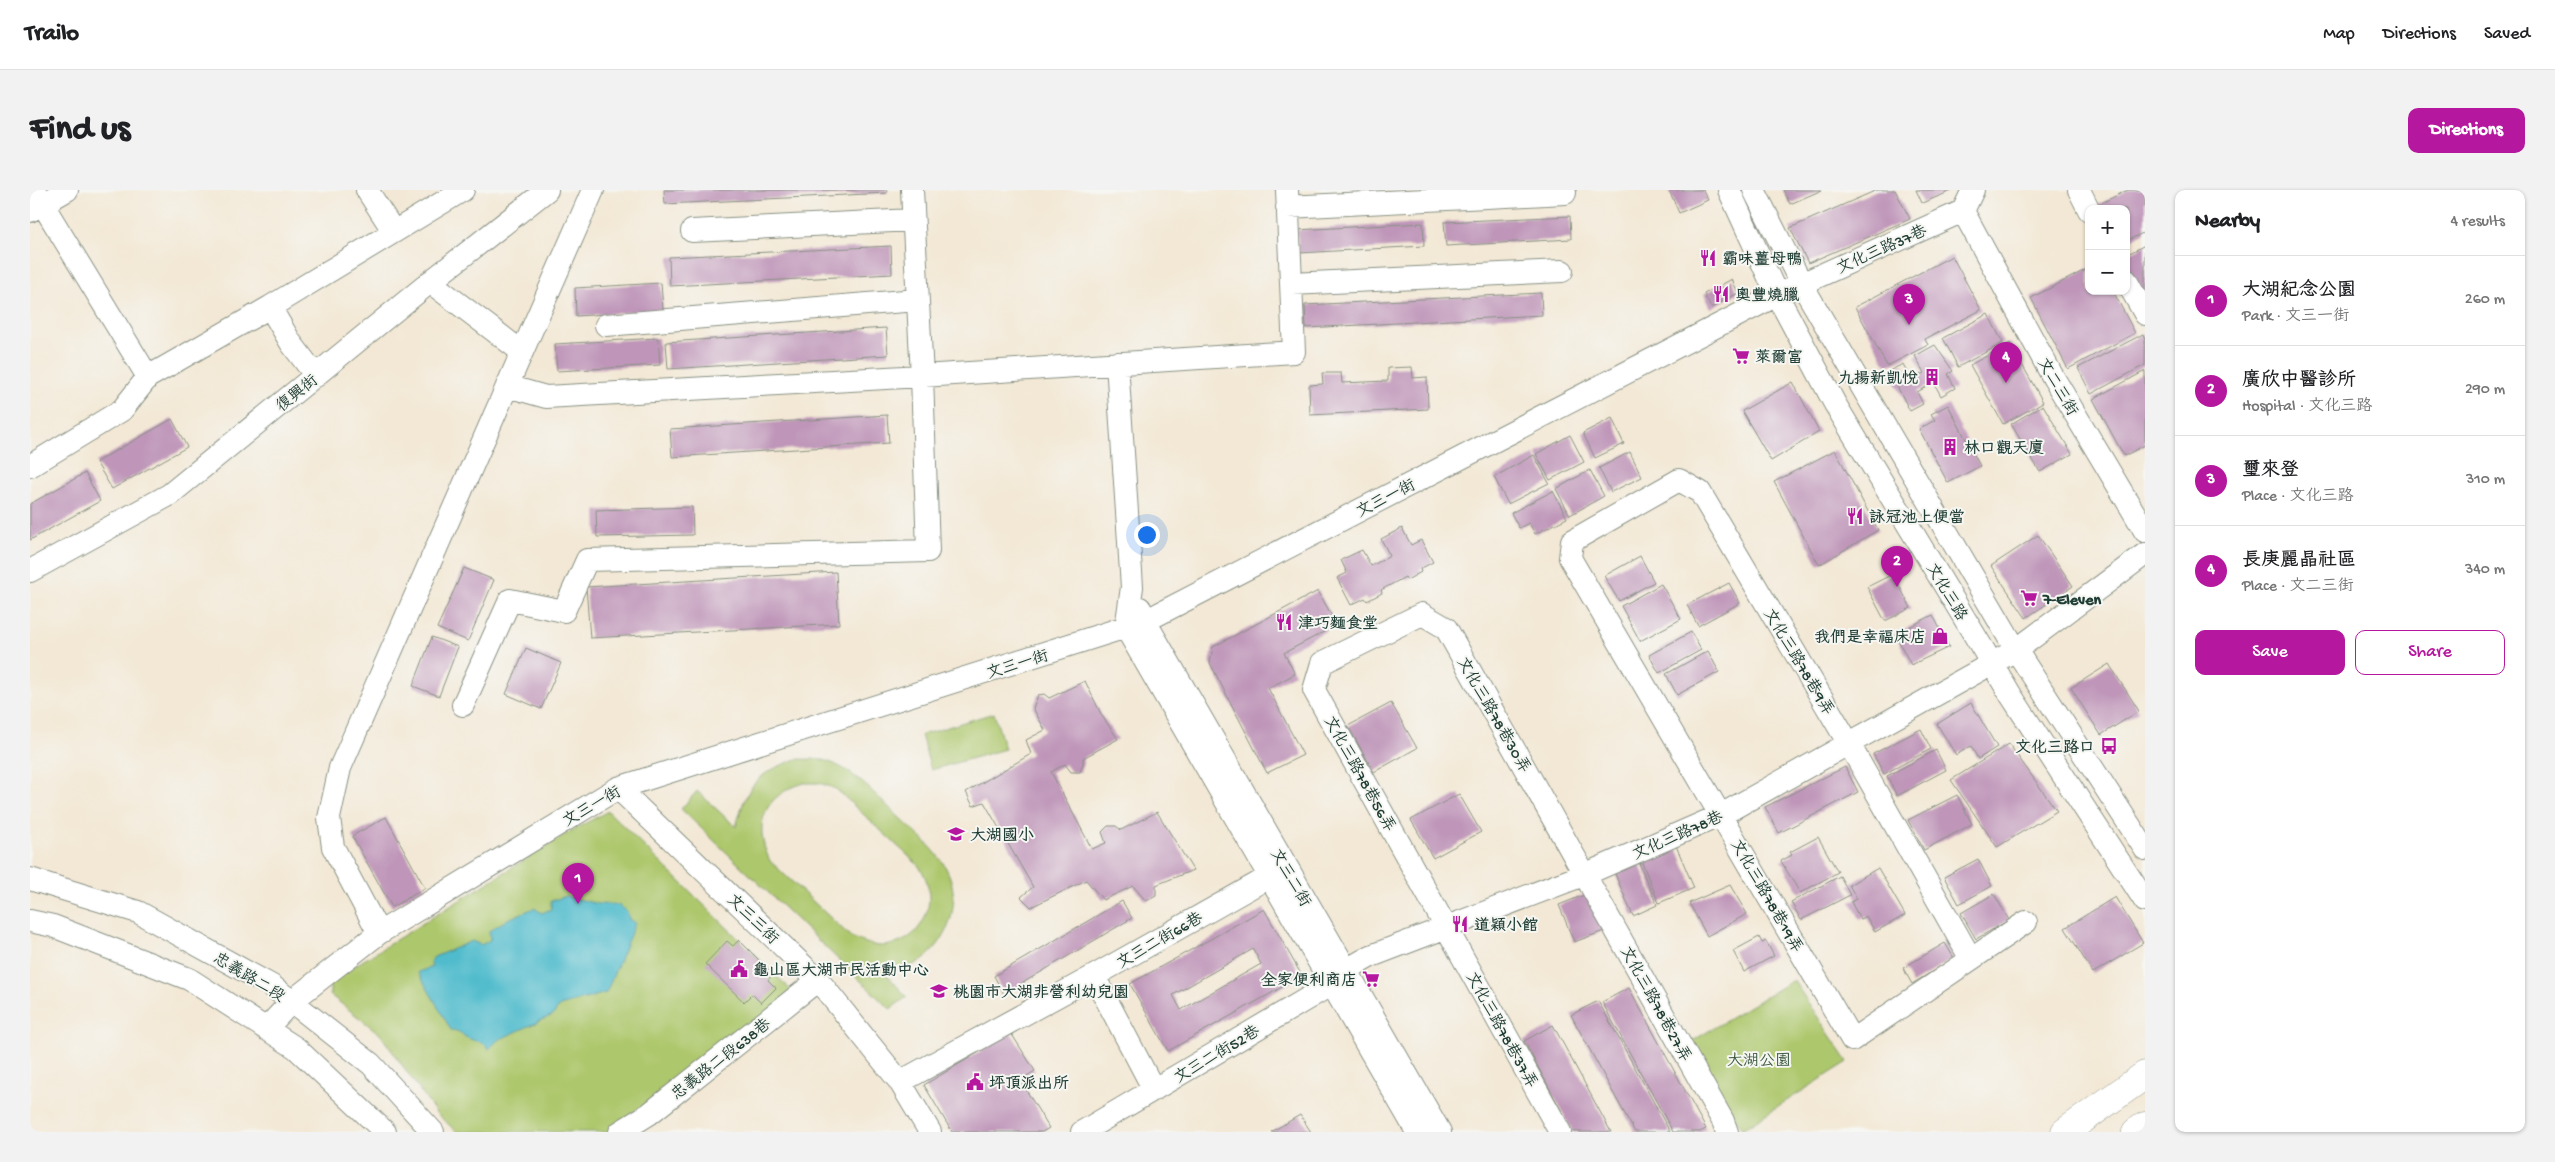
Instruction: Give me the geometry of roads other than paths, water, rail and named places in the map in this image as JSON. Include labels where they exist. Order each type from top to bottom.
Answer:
[{"type":"main road","points":[[2065,1132],[2145,1075]]},
{"type":"main road","points":[[2136,1132],[2145,1126]]},
{"type":"street","points":[[67,190],[35,202],[148,377]]},
{"type":"street","points":[[367,190],[394,232]]},
{"type":"street","points":[[30,466],[122,410],[148,377],[270,307],[463,190]]},
{"type":"street","name":"復興街","points":[[30,571],[169,495],[430,282],[547,190]]},
{"type":"street","points":[[379,933],[333,847],[329,818],[340,768],[593,190]]},
{"type":"street","points":[[463,705],[510,600],[564,611],[587,560],[928,551],[922,376],[912,190]]},
{"type":"street","name":"文化三路","points":[[1729,190],[1777,295],[1835,404],[1992,664],[2145,901]]},
{"type":"street","name":"文化三路","points":[[1754,190],[1801,283],[2016,650],[2145,847]]},
{"type":"street","points":[[1963,211],[1973,190]]},
{"type":"street","points":[[2079,190],[2086,205]]},
{"type":"street","points":[[507,386],[546,397],[922,376],[1294,352],[1287,199],[1565,193]]},
{"type":"street","name":"文化三路37巷","points":[[1777,295],[1963,211]]},
{"type":"street","name":"文二三街","points":[[1963,211],[2053,377],[2145,531]]},
{"type":"street","points":[[692,231],[913,220]]},
{"type":"street","points":[[1291,284],[1562,271]]},
{"type":"street","points":[[430,282],[522,352]]},
{"type":"street","points":[[2130,287],[2145,314]]},
{"type":"street","name":"文三一街","points":[[266,1029],[292,1002],[379,933],[618,788],[1136,625],[1777,295]]},
{"type":"street","points":[[606,325],[918,300]]},
{"type":"street","points":[[270,307],[291,343],[316,376]]},
{"type":"street","points":[[1117,363],[1136,625]]},
{"type":"street","name":"文化三路78巷9弄","points":[[1572,540],[1679,480],[1700,492],[1849,744],[1971,959]]},
{"type":"street","name":"文化三路78巷19弄","points":[[1572,540],[1570,558],[1852,1040],[2026,922]]},
{"type":"street","name":"文化三路78巷","points":[[1339,977],[1371,956],[1586,874],[1721,815],[2016,650],[2145,554]]},
{"type":"street","name":"文化三路78巷30弄","points":[[1369,640],[1422,614],[1446,628],[1586,874]]},
{"type":"street","name":"文三二街","points":[[1136,625],[1339,977],[1440,1132]]},
{"type":"street","name":"文化三路78巷56弄","points":[[1369,640],[1322,662],[1314,690],[1447,927]]},
{"type":"street","name":"文三三街","points":[[618,788],[818,980],[900,1082],[930,1132]]},
{"type":"street","points":[[2119,863],[2145,847]]},
{"type":"street","name":"文三二街66巷","points":[[900,1082],[1094,976],[1278,872]]},
{"type":"street","name":"文化三路78巷27弄","points":[[1586,874],[1723,1121],[1727,1132]]},
{"type":"street","name":"忠義路二段","points":[[30,879],[138,912],[272,986],[371,1064],[433,1132]]},
{"type":"street","points":[[30,921],[53,926],[189,979],[296,1048],[385,1132]]},
{"type":"street","name":"文化三路78巷37弄","points":[[1447,927],[1560,1132]]},
{"type":"street","points":[[1094,976],[1154,1090]]},
{"type":"street","name":"文三二街","points":[[1339,977],[1417,1132]]},
{"type":"street","name":"文三二街52巷","points":[[1082,1132],[1339,977]]},
{"type":"street","name":"忠義路二段638巷","points":[[620,1132],[649,1114],[818,980]]},
{"type":"water","points":[[566,896],[598,904],[618,905],[627,911],[629,919],[635,923],[606,993],[560,1006],[553,1015],[498,1040],[489,1049],[482,1042],[467,1038],[458,1031],[451,1030],[418,972],[432,967],[430,961],[434,957],[472,941],[481,945],[490,940],[489,931],[508,919],[534,908],[542,913],[551,909],[551,901]]},
{"type":"place","name":"霸味薑母鴨","points":[[1708,258]]},
{"type":"place","name":"奧豐燒臘","points":[[1721,294]]},
{"type":"place","name":"璽來登","points":[[1909,325]]},
{"type":"place","name":"萊爾富","points":[[1741,356]]},
{"type":"place","name":"九揚新凱悅","points":[[1932,377]]},
{"type":"place","name":"長庚麗晶社區","points":[[2006,383]]},
{"type":"place","name":"林口觀天廈","points":[[1950,447]]},
{"type":"place","name":"詠冠池上便當","points":[[1855,516]]},
{"type":"place","name":"廣欣中醫診所","points":[[1897,587]]},
{"type":"place","name":"7-Eleven","points":[[2029,598]]},
{"type":"place","name":"津巧麵食堂","points":[[1284,622]]},
{"type":"place","name":"我們是幸福床店","points":[[1940,636]]},
{"type":"place","name":"文化三路口","points":[[2109,746]]},
{"type":"place","name":"大湖國小","points":[[956,834]]},
{"type":"place","name":"大湖紀念公園","points":[[578,904]]},
{"type":"place","name":"道穎小館","points":[[1460,924]]},
{"type":"place","name":"龜山區大湖市民活動中心","points":[[739,969]]},
{"type":"place","name":"全家便利商店","points":[[1371,979]]},
{"type":"place","name":"桃園市大湖非營利幼兒園","points":[[939,991]]},
{"type":"place","name":"坪頂派出所","points":[[975,1082]]},
{"type":"park label","name":"大湖公園","points":[[1759,1059]]}]
